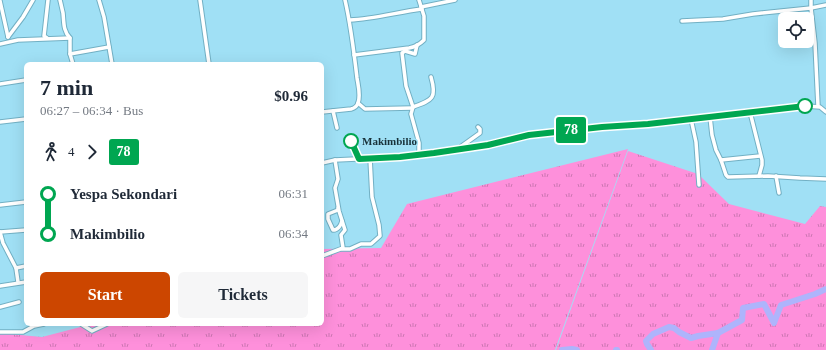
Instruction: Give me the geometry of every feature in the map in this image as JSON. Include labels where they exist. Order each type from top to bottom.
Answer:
[{"type":"street","points":[[8,37],[23,17],[33,0]]},
{"type":"street","points":[[47,38],[44,36],[48,0]]},
{"type":"street","points":[[60,0],[63,13],[63,23],[67,35],[70,38],[70,54],[72,62]]},
{"type":"street","points":[[99,0],[104,17],[112,62]]},
{"type":"street","points":[[200,0],[209,62]]},
{"type":"street","points":[[324,112],[351,109],[358,103],[359,92],[350,20],[345,0]]},
{"type":"street","points":[[354,55],[409,48],[424,40],[424,18],[419,0]]},
{"type":"street","points":[[350,20],[366,19],[452,0]]},
{"type":"street","points":[[811,0],[816,51],[818,106]]},
{"type":"street","points":[[0,1],[9,41]]},
{"type":"street","points":[[682,22],[723,19],[826,5]]},
{"type":"street","points":[[0,44],[9,41],[70,38]]},
{"type":"street","points":[[417,45],[415,54],[405,51],[402,53],[406,86],[412,108],[411,114],[419,143],[419,155]]},
{"type":"street","points":[[70,54],[109,47]]},
{"type":"street","points":[[358,103],[365,109],[369,109],[412,108],[429,102],[433,97],[434,88],[431,76]]},
{"type":"street","points":[[0,84],[24,80]]},
{"type":"street","points":[[324,163],[335,160],[419,155],[488,145],[529,135],[806,106],[818,106],[826,112]]},
{"type":"street","points":[[333,111],[337,128]]},
{"type":"street","points":[[750,112],[762,165],[759,176]]},
{"type":"street","points":[[710,117],[712,135],[716,150],[726,175],[729,178],[776,176],[826,179]]},
{"type":"street","points":[[0,122],[24,119]]},
{"type":"street","points":[[691,119],[696,142],[699,185]]},
{"type":"street","points":[[458,149],[480,133],[478,127]]},
{"type":"street","points":[[349,140],[353,144],[359,159]]},
{"type":"street","points":[[721,160],[760,156]]},
{"type":"street","points":[[324,255],[342,249],[350,249],[361,244],[371,244],[380,236],[380,225],[372,197],[370,158]]},
{"type":"street","points":[[335,160],[338,179],[336,188],[345,230],[341,235],[342,249]]},
{"type":"street","points":[[776,176],[779,193]]},
{"type":"street","points":[[0,205],[24,202]]},
{"type":"street","points":[[339,207],[338,210],[328,214],[328,219],[332,229],[335,230],[341,224],[342,220]]},
{"type":"street","points":[[18,282],[16,268],[3,243],[0,232],[24,230]]},
{"type":"street","points":[[16,268],[24,266]]},
{"type":"street","points":[[0,286],[24,282]]},
{"type":"street","points":[[0,307],[20,302]]},
{"type":"street","points":[[0,332],[23,332],[33,326]]},
{"type":"street","points":[[84,326],[92,332],[102,326]]},
{"type":"green space","points":[[628,149],[555,350],[0,350],[0,333],[42,337],[84,326],[324,326],[324,249],[381,248],[407,204]]},
{"type":"green space","points":[[628,151],[698,174],[729,204],[805,224],[820,206],[826,207],[826,350],[556,350]]},
{"type":"waterway","points":[[712,350],[718,333],[742,320],[743,308],[764,304],[774,323],[781,305],[826,289]]},
{"type":"waterway","points":[[651,350],[646,341],[653,334],[669,327],[674,328],[691,338],[718,333]]},
{"type":"waterway","points":[[562,350],[577,350]]},
{"type":"bus line","name":"78","points":[[351,141],[359,159],[400,157],[488,145],[529,135],[602,127],[648,124],[805,106]]},
{"type":"place","name":"Makimbilio","points":[[351,141]]}]
